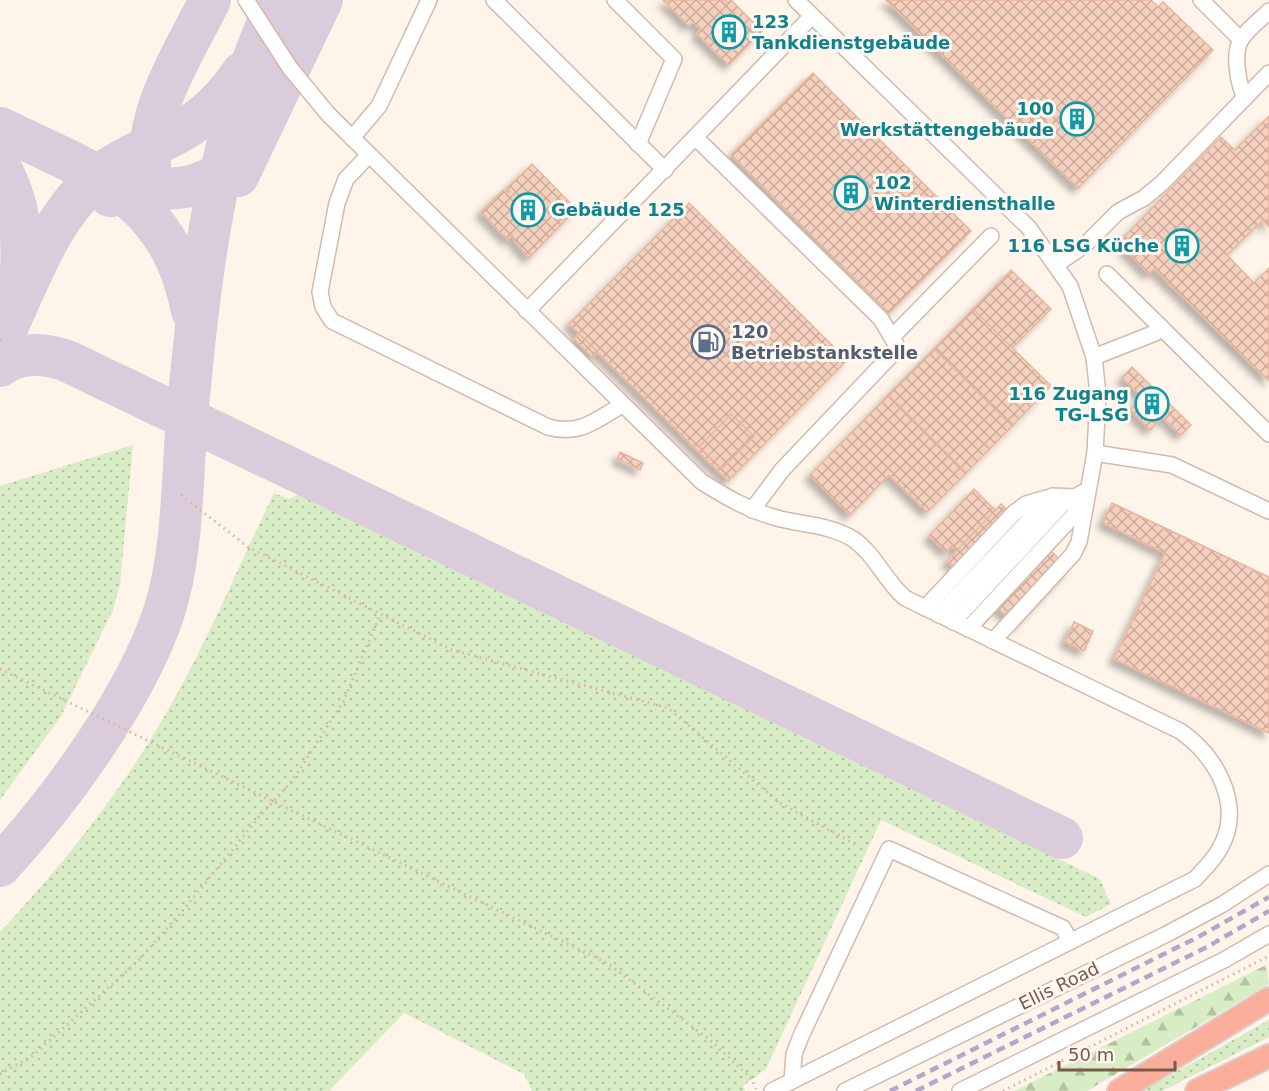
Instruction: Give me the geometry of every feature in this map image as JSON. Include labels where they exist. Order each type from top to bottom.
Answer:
[{"type":"highway","points":[[1119,1091],[1235,1022],[1269,999]]},
{"type":"highway","points":[[1235,1022],[1269,1006]]},
{"type":"highway","points":[[1197,1091],[1269,1056]]},
{"type":"street","points":[[246,0],[290,68],[321,106],[702,482],[752,510],[776,518],[839,532],[854,540],[873,559],[896,590],[932,612],[1180,731],[1206,753],[1222,778],[1228,797],[1228,820],[1219,850],[1195,879],[772,1091]]},
{"type":"street","points":[[352,138],[379,106],[429,0]]},
{"type":"street","points":[[494,0],[665,170]]},
{"type":"street","points":[[615,0],[674,59],[639,144]]},
{"type":"street","points":[[796,0],[1029,228],[1057,264],[1070,286],[1094,357],[1098,421],[1095,453],[1074,515],[968,629]]},
{"type":"street","points":[[1201,0],[1240,39]]},
{"type":"street","points":[[1245,98],[1240,88],[1237,51],[1240,39],[1269,11]]},
{"type":"street","points":[[527,311],[812,16]]},
{"type":"street","points":[[1057,264],[1086,244],[1118,212],[1153,191],[1269,73]]},
{"type":"street","points":[[696,138],[881,319],[898,348],[782,470],[752,510]]},
{"type":"street","points":[[369,155],[346,179],[337,203],[320,292],[322,307],[332,321],[555,429],[577,430],[622,405]]},
{"type":"street","points":[[892,337],[991,236]]},
{"type":"street","points":[[1107,274],[1269,435]]},
{"type":"street","points":[[1094,357],[1155,333],[1161,327]]},
{"type":"street","points":[[1095,453],[1173,465],[1269,511]]},
{"type":"street","points":[[932,612],[1014,513],[1026,504],[1052,496],[1081,493]]},
{"type":"street","points":[[953,622],[1063,504],[1081,493]]},
{"type":"street","points":[[993,640],[1073,554],[1081,532],[1081,493]]},
{"type":"street","points":[[792,1081],[794,1054],[801,1036],[889,849],[1063,928],[1070,941]]},
{"type":"street","name":"Ellis Road","points":[[845,1091],[1167,934],[1223,904],[1269,874]]},
{"type":"street","points":[[960,1091],[1224,960],[1269,934]]},
{"type":"path","points":[[181,495],[248,546],[452,650],[668,708],[780,803],[858,846]]},
{"type":"path","points":[[0,1074],[31,1057],[138,961],[292,781],[343,702],[380,615]]},
{"type":"path","points":[[0,669],[607,963],[710,1040],[752,1079],[758,1091]]},
{"type":"path","points":[[1003,1091],[1269,956]]},
{"type":"green space","points":[[133,445],[120,584],[113,610],[61,716],[0,800],[0,486]]},
{"type":"green space","points":[[274,493],[289,499],[302,493],[1100,879],[1111,904],[1086,917],[881,820],[766,1069],[743,1086],[745,1091],[532,1091],[524,1074],[404,1013],[329,1091],[0,1091],[0,932],[79,841],[149,742],[200,651]]},
{"type":"green space","points":[[1266,965],[1269,984],[1087,1091],[1014,1091]]},
{"type":"green space","points":[[1269,1020],[1269,1037],[1162,1091],[1142,1091]]},
{"type":"building","name":"123 Tankdienstgebäude","points":[[663,0],[725,0],[728,2],[731,0],[762,31],[729,65],[697,34],[701,29],[693,22],[689,26]]},
{"type":"building","name":"100 Werkstättengebäude","points":[[886,0],[1151,0],[1158,7],[1163,2],[1213,50],[1078,188]]},
{"type":"building","name":"102 Winterdiensthalle","points":[[813,73],[971,231],[889,313],[731,155]]},
{"type":"building","name":"116 LSG Küche","points":[[1269,116],[1269,227],[1263,220],[1227,255],[1254,283],[1269,268],[1269,381],[1154,269],[1149,274],[1124,249],[1130,243],[1124,237],[1221,137],[1235,150]]},
{"type":"building","name":"Gebäude 125","points":[[532,164],[576,209],[529,258],[512,236],[508,240],[481,212],[503,190],[507,194],[510,191],[507,188]]},
{"type":"building","name":"120 Betriebstankstelle","points":[[689,203],[847,360],[728,481],[569,324]]},
{"type":"building","points":[[1011,270],[1051,309],[1012,348],[973,309]]},
{"type":"building","points":[[973,309],[1051,386],[1012,426],[934,349]]},
{"type":"building","points":[[579,334],[598,352],[592,357],[574,339]]},
{"type":"building","points":[[934,349],[1012,426],[966,473],[888,395]]},
{"type":"building","name":"116 Zugang TG-LSG","points":[[1132,367],[1191,425],[1181,435],[1162,417],[1150,430],[1130,410],[1142,397],[1122,378]]},
{"type":"building","points":[[888,395],[966,473],[927,512],[889,475],[850,515],[810,475]]},
{"type":"building","points":[[731,414],[754,436],[722,469],[699,447]]},
{"type":"building","points":[[620,452],[643,463],[640,470],[617,459]]},
{"type":"building","points":[[974,489],[996,511],[957,551],[952,545],[946,552],[929,536]]},
{"type":"building","points":[[1112,503],[1269,577],[1269,733],[1114,659],[1165,553],[1103,523]]},
{"type":"building","points":[[1001,504],[1070,569],[1017,626],[947,561]]},
{"type":"building","points":[[1074,622],[1093,631],[1084,651],[1065,642]]},
{"type":"taxiway","points":[[150,165],[151,143],[161,101],[179,59],[210,0]]},
{"type":"taxiway","points":[[0,866],[47,811],[116,713],[151,645],[164,612],[175,566],[192,364],[214,204],[239,100],[278,0]]},
{"type":"taxiway","points":[[238,176],[322,0]]},
{"type":"taxiway","points":[[0,343],[41,253],[66,211],[82,193],[99,176],[119,162],[183,130],[200,118],[223,97],[242,73]]},
{"type":"taxiway","points":[[0,128],[96,175],[123,193],[146,214],[166,240],[181,272],[192,311]]},
{"type":"taxiway","points":[[110,196],[204,182],[237,160]]},
{"type":"taxiway","points":[[0,167],[13,196],[20,226],[22,257],[19,288]]},
{"type":"taxiway","points":[[0,366],[16,358],[34,355],[69,362],[1062,838]]},
{"type":"railway","points":[[890,1091],[1200,936],[1269,897]]},
{"type":"railway","points":[[916,1091],[1207,947],[1269,911]]},
{"type":"place","name":"123 Tankdienstgebäude","points":[[729,32]]},
{"type":"place","name":"100 Werkstättengebäude","points":[[1077,119]]},
{"type":"place","name":"102 Winterdiensthalle","points":[[851,193]]},
{"type":"place","name":"Gebäude 125","points":[[528,210]]},
{"type":"place","name":"116 LSG Küche","points":[[1182,246]]},
{"type":"place","name":"120 Betriebstankstelle","points":[[708,342]]},
{"type":"place","name":"116 Zugang TG-LSG","points":[[1152,404]]}]
